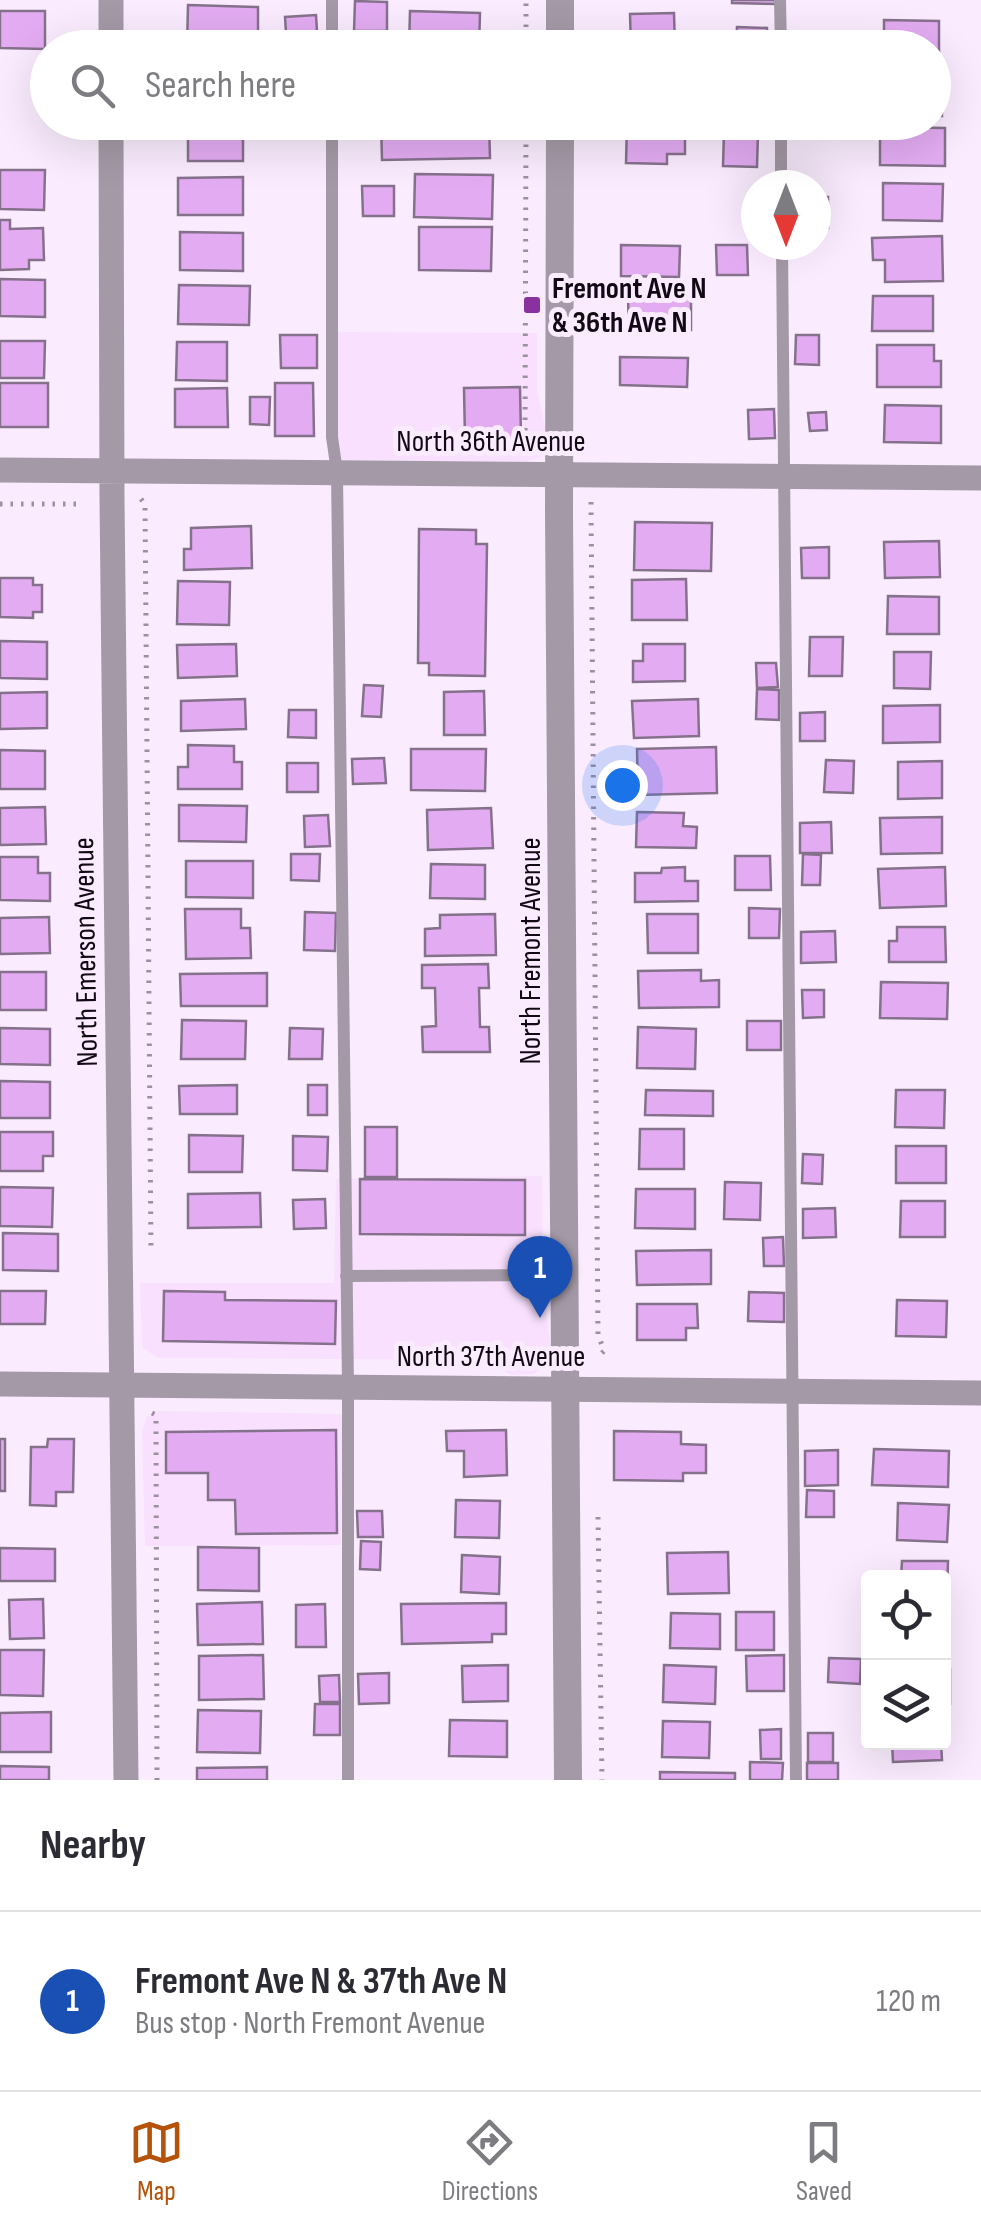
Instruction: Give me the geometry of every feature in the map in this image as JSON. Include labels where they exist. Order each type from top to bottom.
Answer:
[{"type":"street","points":[[112,0],[112,30]]},
{"type":"street","points":[[560,0],[560,30]]},
{"type":"street","name":"North Emerson Avenue","points":[[111,140],[126,1780]]},
{"type":"street","name":"North Fremont Avenue","points":[[560,140],[568,1780]]},
{"type":"street","name":"North 36th Avenue","points":[[0,470],[981,478]]},
{"type":"street","name":"North 37th Avenue","points":[[0,1384],[981,1392]]},
{"type":"lane","points":[[332,0],[332,30]]},
{"type":"lane","points":[[780,0],[780,30]]},
{"type":"lane","points":[[332,140],[332,436],[337,472],[348,1387],[348,1780]]},
{"type":"lane","points":[[781,140],[782,170]]},
{"type":"lane","points":[[782,260],[796,1780]]},
{"type":"lane","points":[[346,1276],[565,1275]]},
{"type":"path","points":[[526,0],[526,30]]},
{"type":"path","points":[[525,440],[526,140]]},
{"type":"path","points":[[139,497],[145,504],[151,1260]]},
{"type":"path","points":[[591,499],[598,1334],[604,1350],[601,1354]]},
{"type":"path","points":[[0,504],[77,504]]},
{"type":"path","points":[[149,1411],[156,1415],[157,1780]]},
{"type":"path","points":[[598,1501],[602,1780]]},
{"type":"shaded area","points":[[333,332],[537,333],[537,391],[549,443],[542,456],[526,462],[336,460]]},
{"type":"shaded area","points":[[542,1176],[543,1295],[552,1354],[549,1364],[533,1374],[512,1375],[481,1360],[158,1358],[142,1347],[140,1283],[334,1283],[336,1179]]},
{"type":"shaded area","points":[[159,1411],[342,1414],[341,1545],[145,1546],[142,1431],[147,1417]]},
{"type":"building","points":[[776,0],[776,4],[732,3]]},
{"type":"building","points":[[355,1],[387,2],[387,30],[354,30]]},
{"type":"building","points":[[188,5],[258,7],[258,30],[187,30]]},
{"type":"building","points":[[0,11],[45,11],[45,30],[30,30],[30,49],[0,48]]},
{"type":"building","points":[[410,11],[480,13],[480,30],[409,30]]},
{"type":"building","points":[[674,13],[674,30],[630,30],[630,14]]},
{"type":"building","points":[[316,15],[317,30],[286,30],[285,17]]},
{"type":"building","points":[[884,20],[939,21],[939,30],[884,30]]},
{"type":"building","points":[[737,27],[767,28],[767,30]]},
{"type":"building","points":[[188,140],[243,140],[243,161],[188,161]]},
{"type":"building","points":[[381,140],[490,140],[490,158],[382,160]]},
{"type":"building","points":[[627,140],[685,140],[685,154],[667,154],[667,164],[626,163]]},
{"type":"building","points":[[724,140],[758,140],[757,167],[723,166]]},
{"type":"building","points":[[880,140],[945,140],[945,166],[880,165]]},
{"type":"building","points":[[0,170],[45,170],[44,210],[0,209]]},
{"type":"building","points":[[415,174],[493,175],[492,219],[414,217]]},
{"type":"building","points":[[243,177],[243,215],[178,215],[178,178]]},
{"type":"building","points":[[883,183],[943,184],[942,221],[883,220]]},
{"type":"building","points":[[362,186],[394,186],[394,216],[363,216]]},
{"type":"building","points":[[0,220],[10,220],[10,229],[43,228],[44,260],[29,260],[29,269],[0,270]]},
{"type":"building","points":[[419,227],[492,227],[491,271],[419,270]]},
{"type":"building","points":[[180,232],[243,233],[243,271],[180,270]]},
{"type":"building","points":[[942,236],[943,281],[885,282],[885,260],[873,260],[872,238]]},
{"type":"building","points":[[621,245],[680,246],[679,277],[621,276]]},
{"type":"building","points":[[716,245],[741,245],[741,260],[748,260],[748,275],[717,275]]},
{"type":"building","points":[[0,279],[45,280],[45,317],[0,316]]},
{"type":"building","points":[[179,285],[250,286],[249,325],[178,324]]},
{"type":"building","points":[[873,296],[933,296],[933,331],[872,331]]},
{"type":"building","points":[[691,298],[691,330],[629,331],[628,299]]},
{"type":"building","points":[[280,335],[317,335],[317,368],[281,368]]},
{"type":"building","points":[[796,335],[819,335],[819,365],[795,364]]},
{"type":"building","points":[[0,341],[45,341],[44,378],[0,378]]},
{"type":"building","points":[[177,342],[227,342],[227,381],[176,380]]},
{"type":"building","points":[[877,345],[934,345],[934,361],[941,361],[941,387],[877,387]]},
{"type":"building","points":[[620,357],[688,358],[687,387],[620,385]]},
{"type":"building","points":[[0,383],[48,383],[48,427],[0,427]]},
{"type":"building","points":[[275,383],[313,383],[314,436],[275,436]]},
{"type":"building","points":[[520,387],[521,438],[465,439],[464,388]]},
{"type":"building","points":[[227,388],[228,427],[175,427],[175,389]]},
{"type":"building","points":[[250,397],[270,397],[269,425],[250,424]]},
{"type":"building","points":[[885,405],[941,406],[941,443],[884,442]]},
{"type":"building","points":[[774,409],[775,438],[749,439],[748,410]]},
{"type":"building","points":[[826,412],[827,430],[810,431],[808,413]]},
{"type":"building","points":[[635,522],[712,523],[711,571],[634,570]]},
{"type":"building","points":[[251,526],[252,568],[184,570],[184,549],[191,549],[191,528]]},
{"type":"building","points":[[419,529],[476,530],[476,544],[487,544],[485,676],[429,675],[429,663],[418,663]]},
{"type":"building","points":[[939,541],[940,577],[885,578],[884,542]]},
{"type":"building","points":[[829,547],[829,578],[802,578],[801,548]]},
{"type":"building","points":[[0,578],[33,578],[33,585],[42,585],[42,612],[33,612],[33,618],[0,617]]},
{"type":"building","points":[[686,579],[687,620],[632,620],[632,580]]},
{"type":"building","points":[[178,581],[230,582],[229,625],[177,624]]},
{"type":"building","points":[[888,596],[939,597],[939,634],[887,634]]},
{"type":"building","points":[[810,637],[843,637],[842,676],[809,676]]},
{"type":"building","points":[[0,641],[47,642],[47,679],[0,678]]},
{"type":"building","points":[[236,644],[237,676],[178,678],[177,645]]},
{"type":"building","points":[[643,644],[685,644],[685,681],[633,682],[633,661],[643,661]]},
{"type":"building","points":[[894,652],[931,652],[930,689],[894,688]]},
{"type":"building","points":[[756,663],[776,663],[778,687],[757,688]]},
{"type":"building","points":[[364,685],[383,686],[381,717],[362,716]]},
{"type":"building","points":[[757,689],[779,690],[779,720],[756,719]]},
{"type":"building","points":[[484,691],[485,735],[444,735],[444,692]]},
{"type":"building","points":[[47,692],[47,728],[0,729],[0,693]]},
{"type":"building","points":[[245,699],[246,729],[181,731],[181,701]]},
{"type":"building","points":[[698,699],[699,736],[634,738],[632,701]]},
{"type":"building","points":[[940,705],[940,742],[883,743],[883,706]]},
{"type":"building","points":[[289,710],[316,710],[316,738],[288,737]]},
{"type":"building","points":[[825,712],[825,741],[800,741],[800,713]]},
{"type":"building","points":[[188,745],[234,746],[234,762],[242,762],[242,789],[178,789],[178,767],[188,767]]},
{"type":"building","points":[[716,747],[717,793],[638,795],[637,749]]},
{"type":"building","points":[[411,749],[486,749],[485,791],[411,790]]},
{"type":"building","points":[[0,750],[45,751],[45,789],[0,789]]},
{"type":"building","points":[[384,758],[386,783],[353,784],[352,759]]},
{"type":"building","points":[[826,760],[854,761],[853,793],[824,792]]},
{"type":"building","points":[[942,761],[942,798],[898,799],[898,762]]},
{"type":"building","points":[[287,763],[318,763],[318,792],[287,792]]},
{"type":"building","points":[[179,805],[247,806],[246,842],[179,841]]},
{"type":"building","points":[[45,807],[46,844],[0,845],[0,808]]},
{"type":"building","points":[[491,808],[493,848],[428,850],[427,810]]},
{"type":"building","points":[[637,812],[684,813],[683,826],[697,827],[696,848],[636,847]]},
{"type":"building","points":[[328,815],[330,846],[305,847],[304,816]]},
{"type":"building","points":[[942,817],[942,853],[881,854],[880,818]]},
{"type":"building","points":[[831,822],[832,853],[800,853],[800,823]]},
{"type":"building","points":[[291,854],[320,854],[319,881],[291,880]]},
{"type":"building","points":[[803,854],[821,855],[820,885],[802,885]]},
{"type":"building","points":[[735,856],[770,856],[771,890],[735,890]]},
{"type":"building","points":[[0,857],[38,857],[38,873],[50,873],[50,901],[0,900]]},
{"type":"building","points":[[186,861],[253,861],[253,898],[186,897]]},
{"type":"building","points":[[431,864],[485,865],[485,899],[430,898]]},
{"type":"building","points":[[685,867],[685,881],[698,881],[698,901],[635,902],[635,873],[661,873],[662,868]]},
{"type":"building","points":[[945,867],[946,906],[880,908],[878,869]]},
{"type":"building","points":[[749,908],[780,909],[779,938],[749,938]]},
{"type":"building","points":[[185,909],[241,909],[241,928],[250,928],[251,958],[186,959]]},
{"type":"building","points":[[305,912],[336,913],[335,951],[304,950]]},
{"type":"building","points":[[495,914],[496,955],[425,956],[425,929],[440,928],[440,915]]},
{"type":"building","points":[[647,914],[698,914],[698,953],[648,953]]},
{"type":"building","points":[[49,917],[50,953],[0,954],[0,918]]},
{"type":"building","points":[[897,927],[945,927],[946,962],[889,962],[889,941],[897,941]]},
{"type":"building","points":[[835,931],[836,962],[801,963],[801,932]]},
{"type":"building","points":[[488,964],[489,988],[479,988],[480,1027],[489,1027],[490,1052],[423,1052],[422,1027],[436,1026],[435,988],[422,988],[422,965]]},
{"type":"building","points":[[701,970],[701,981],[719,980],[719,1007],[639,1008],[638,971]]},
{"type":"building","points":[[0,972],[46,972],[46,1010],[0,1010]]},
{"type":"building","points":[[267,973],[267,1006],[181,1006],[180,974]]},
{"type":"building","points":[[881,982],[948,983],[947,1019],[880,1018]]},
{"type":"building","points":[[802,990],[824,990],[824,1017],[803,1018]]},
{"type":"building","points":[[182,1020],[246,1021],[245,1059],[181,1059]]},
{"type":"building","points":[[747,1021],[781,1021],[781,1050],[747,1050]]},
{"type":"building","points":[[638,1027],[696,1029],[695,1069],[637,1068]]},
{"type":"building","points":[[0,1028],[50,1029],[50,1065],[0,1064]]},
{"type":"building","points":[[290,1028],[323,1029],[322,1059],[289,1059]]},
{"type":"building","points":[[0,1081],[50,1082],[50,1118],[0,1118]]},
{"type":"building","points":[[237,1085],[237,1114],[180,1114],[179,1086]]},
{"type":"building","points":[[308,1085],[327,1085],[327,1115],[308,1115]]},
{"type":"building","points":[[646,1090],[713,1091],[713,1116],[645,1115]]},
{"type":"building","points":[[896,1090],[945,1090],[944,1128],[895,1127]]},
{"type":"building","points":[[365,1127],[397,1127],[397,1177],[365,1177]]},
{"type":"building","points":[[640,1129],[684,1129],[684,1169],[639,1169]]},
{"type":"building","points":[[0,1132],[53,1132],[53,1156],[43,1156],[43,1171],[0,1171]]},
{"type":"building","points":[[189,1135],[243,1136],[242,1172],[189,1172]]},
{"type":"building","points":[[293,1136],[328,1137],[327,1171],[293,1170]]},
{"type":"building","points":[[896,1146],[946,1146],[946,1183],[896,1183]]},
{"type":"building","points":[[803,1154],[823,1155],[822,1184],[802,1183]]},
{"type":"building","points":[[360,1179],[525,1180],[525,1235],[360,1234]]},
{"type":"building","points":[[725,1182],[761,1183],[760,1220],[724,1219]]},
{"type":"building","points":[[0,1187],[53,1188],[52,1227],[0,1226]]},
{"type":"building","points":[[636,1189],[695,1189],[695,1229],[635,1228]]},
{"type":"building","points":[[260,1193],[261,1227],[188,1228],[188,1194]]},
{"type":"building","points":[[325,1199],[326,1228],[294,1229],[293,1200]]},
{"type":"building","points":[[901,1201],[945,1201],[945,1237],[900,1237]]},
{"type":"building","points":[[835,1208],[836,1237],[803,1238],[803,1209]]},
{"type":"building","points":[[3,1233],[58,1234],[58,1271],[3,1270]]},
{"type":"building","points":[[783,1237],[784,1266],[764,1266],[763,1238]]},
{"type":"building","points":[[711,1250],[711,1284],[637,1285],[636,1251]]},
{"type":"building","points":[[0,1291],[46,1291],[45,1324],[0,1324]]},
{"type":"building","points":[[164,1291],[225,1292],[225,1300],[336,1301],[335,1344],[163,1341]]},
{"type":"building","points":[[749,1292],[784,1293],[784,1322],[748,1321]]},
{"type":"building","points":[[897,1300],[947,1301],[946,1337],[896,1336]]},
{"type":"building","points":[[637,1304],[697,1304],[698,1328],[686,1328],[686,1340],[637,1340]]},
{"type":"building","points":[[336,1430],[337,1533],[236,1534],[235,1500],[208,1500],[208,1473],[166,1473],[166,1432]]},
{"type":"building","points":[[506,1430],[507,1475],[464,1477],[464,1451],[447,1451],[446,1431]]},
{"type":"building","points":[[614,1431],[681,1432],[681,1444],[706,1445],[706,1473],[683,1473],[683,1481],[614,1480]]},
{"type":"building","points":[[0,1439],[5,1439],[5,1491],[0,1491]]},
{"type":"building","points":[[48,1439],[74,1439],[73,1492],[56,1492],[56,1506],[30,1505],[31,1447],[47,1447]]},
{"type":"building","points":[[874,1449],[949,1451],[948,1487],[872,1485]]},
{"type":"building","points":[[838,1450],[838,1485],[805,1486],[805,1451]]},
{"type":"building","points":[[807,1490],[834,1491],[834,1517],[806,1517]]},
{"type":"building","points":[[456,1500],[500,1501],[499,1538],[455,1537]]},
{"type":"building","points":[[898,1503],[949,1505],[947,1542],[897,1540]]},
{"type":"building","points":[[357,1511],[382,1511],[383,1537],[358,1537]]},
{"type":"building","points":[[361,1541],[381,1542],[380,1570],[360,1569]]},
{"type":"building","points":[[198,1547],[259,1548],[259,1591],[198,1590]]},
{"type":"building","points":[[0,1548],[55,1549],[55,1581],[0,1581]]},
{"type":"building","points":[[728,1552],[729,1593],[668,1594],[667,1553]]},
{"type":"building","points":[[462,1555],[500,1557],[499,1594],[461,1592]]},
{"type":"building","points":[[902,1561],[948,1561],[948,1570],[901,1570]]},
{"type":"building","points":[[43,1599],[44,1638],[10,1639],[9,1600]]},
{"type":"building","points":[[262,1602],[263,1644],[198,1645],[197,1604]]},
{"type":"building","points":[[506,1603],[506,1634],[492,1634],[492,1642],[402,1644],[401,1604]]},
{"type":"building","points":[[325,1604],[326,1647],[296,1647],[296,1605]]},
{"type":"building","points":[[736,1612],[774,1612],[774,1650],[736,1650]]},
{"type":"building","points":[[671,1613],[720,1614],[720,1649],[670,1648]]},
{"type":"building","points":[[0,1650],[44,1650],[43,1696],[0,1695]]},
{"type":"building","points":[[263,1655],[264,1699],[199,1700],[199,1656]]},
{"type":"building","points":[[784,1655],[784,1691],[747,1691],[746,1656]]},
{"type":"building","points":[[829,1658],[861,1659],[860,1684],[828,1682]]},
{"type":"building","points":[[508,1665],[508,1701],[463,1702],[462,1666]]},
{"type":"building","points":[[664,1665],[716,1667],[715,1704],[663,1702]]},
{"type":"building","points":[[389,1673],[389,1703],[359,1704],[358,1674]]},
{"type":"building","points":[[339,1675],[340,1702],[320,1702],[319,1676]]},
{"type":"building","points":[[315,1704],[340,1704],[340,1735],[314,1735]]},
{"type":"building","points":[[198,1710],[261,1711],[260,1753],[197,1752]]},
{"type":"building","points":[[51,1712],[51,1752],[0,1752],[0,1713]]},
{"type":"building","points":[[450,1720],[507,1721],[507,1757],[449,1756]]},
{"type":"building","points":[[663,1721],[710,1722],[709,1758],[662,1757]]},
{"type":"building","points":[[781,1729],[781,1759],[761,1759],[760,1730]]},
{"type":"building","points":[[808,1733],[833,1733],[833,1762],[808,1762]]},
{"type":"building","points":[[892,1750],[941,1750],[942,1760],[893,1762]]},
{"type":"building","points":[[750,1762],[783,1763],[782,1780],[750,1780]]},
{"type":"building","points":[[807,1763],[838,1763],[838,1780],[807,1780]]},
{"type":"building","points":[[0,1766],[49,1767],[49,1780],[0,1780]]},
{"type":"building","points":[[267,1767],[267,1780],[197,1780],[197,1768]]},
{"type":"building","points":[[660,1772],[735,1773],[735,1780],[660,1780]]},
{"type":"place","name":"Fremont Ave N & 36th Ave N","points":[[532,305]]},
{"type":"place","name":"Fremont Ave N & 37th Ave N","points":[[540,1318]]}]
